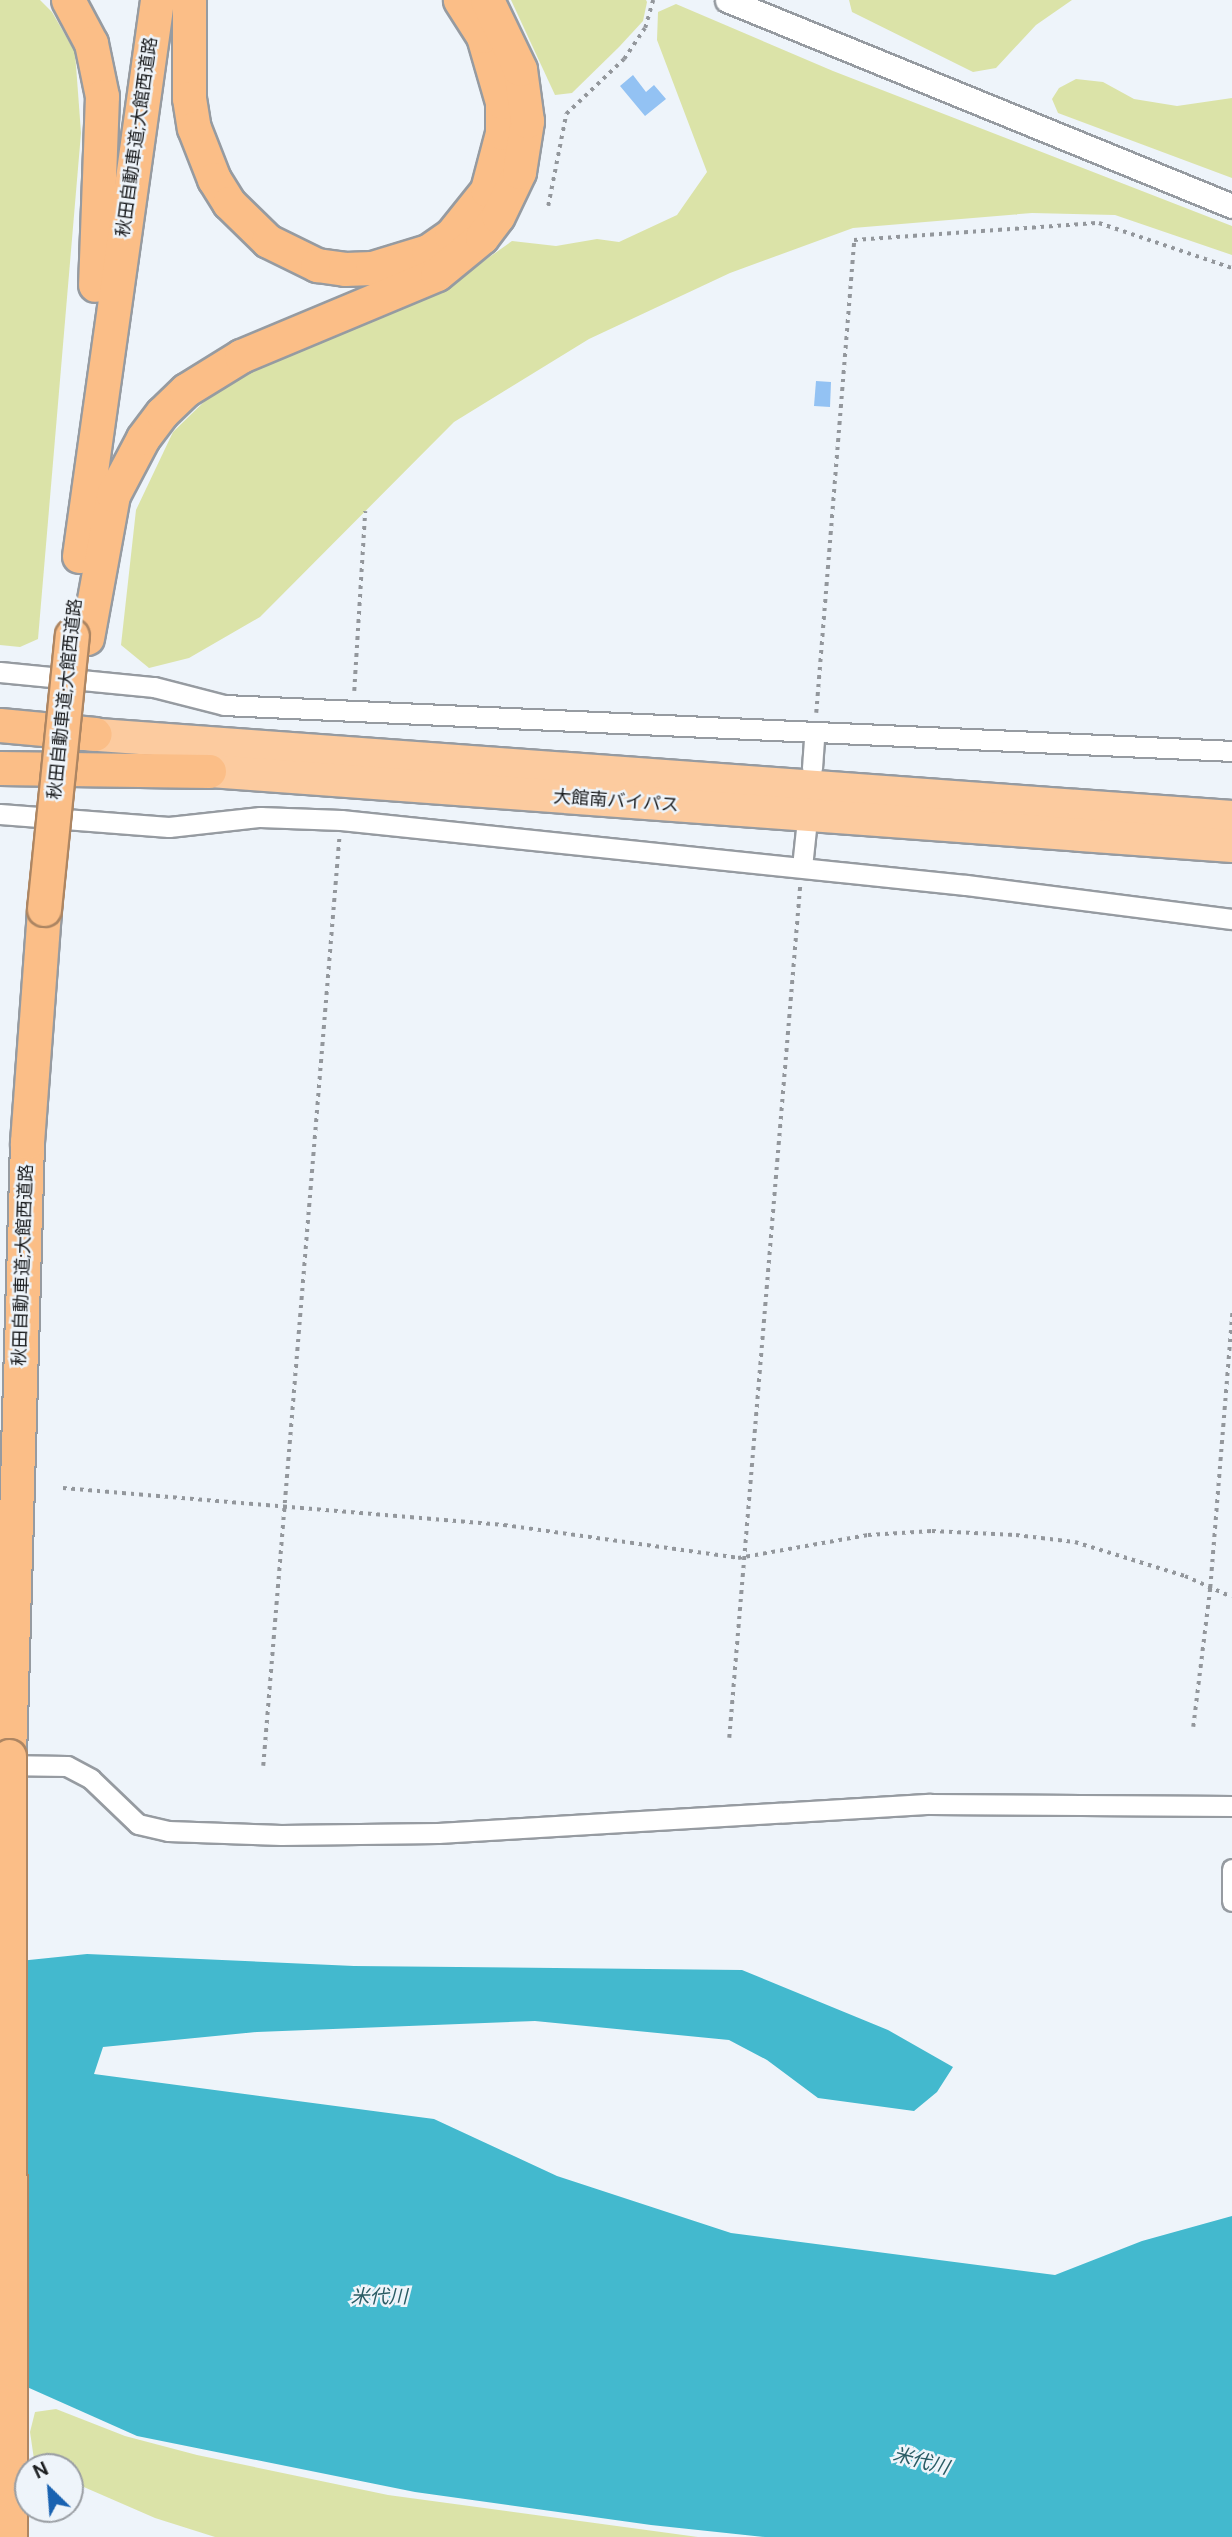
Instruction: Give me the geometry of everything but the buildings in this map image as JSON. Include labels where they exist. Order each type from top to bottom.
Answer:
[{"type":"highway","points":[[68,0],[81,20],[98,68],[104,130],[80,553]]},
{"type":"highway","name":"秋田自動車道;大館西道路","points":[[10,2537],[5,1760],[27,1142],[44,909],[79,636],[80,553],[157,0]]},
{"type":"highway","points":[[189,0],[189,98],[194,128],[214,179],[229,203],[268,241],[317,265],[345,269],[372,268],[428,251],[451,234],[487,190],[502,133],[502,102],[483,36],[460,0]]},
{"type":"highway","points":[[79,636],[113,495],[138,447],[162,413],[186,390],[241,356],[437,274],[482,237],[498,216],[519,172],[527,121],[520,69],[487,0]]},
{"type":"highway","points":[[0,727],[95,734]]},
{"type":"highway","name":"大館南バイパス","points":[[95,734],[1232,817]]},
{"type":"highway","name":"大館南バイパス","points":[[0,755],[1232,846]]},
{"type":"highway","points":[[0,768],[209,771]]},
{"type":"street","points":[[727,0],[1232,206]]},
{"type":"street","points":[[0,672],[153,687],[224,705],[814,736],[1232,751]]},
{"type":"street","points":[[812,768],[814,736]]},
{"type":"street","points":[[0,814],[169,827],[260,817],[341,820],[802,867],[1232,919]]},
{"type":"street","points":[[802,867],[806,830]]},
{"type":"street","points":[[5,1760],[67,1766],[91,1779],[138,1824],[168,1832],[281,1835],[438,1833],[930,1804],[1232,1806]]},
{"type":"street","points":[[1232,1869],[1232,1901]]},
{"type":"path","points":[[548,206],[566,114],[624,59],[645,28],[653,0]]},
{"type":"path","points":[[814,736],[854,240],[1099,223],[1232,268]]},
{"type":"path","points":[[353,711],[365,511]]},
{"type":"path","points":[[262,1766],[341,820]]},
{"type":"path","points":[[729,1738],[802,867]]},
{"type":"path","points":[[1193,1727],[1210,1587],[1232,1313]]},
{"type":"path","points":[[63,1488],[504,1525],[744,1557],[869,1535],[932,1531],[1016,1535],[1075,1542],[1210,1587],[1232,1597]]},
{"type":"green space","points":[[0,0],[40,0],[52,12],[75,52],[81,133],[38,639],[20,647],[0,645]]},
{"type":"green space","points":[[511,0],[647,2],[643,21],[619,47],[572,93],[555,95]]},
{"type":"green space","points":[[849,0],[1072,0],[1036,25],[996,68],[973,72],[852,12]]},
{"type":"green space","points":[[676,4],[833,71],[1232,226],[1232,255],[1115,215],[1032,213],[853,228],[730,273],[589,339],[454,422],[260,617],[189,658],[149,668],[121,645],[136,510],[173,432],[213,393],[262,365],[450,285],[512,241],[556,246],[597,239],[619,242],[677,215],[707,172],[657,40],[658,12]]},
{"type":"green space","points":[[1076,79],[1103,82],[1134,99],[1177,106],[1232,98],[1232,178],[1058,113],[1052,99],[1059,88]]},
{"type":"green space","points":[[56,2409],[125,2436],[197,2455],[388,2495],[698,2537],[215,2537],[155,2518],[84,2487],[84,2453],[33,2453],[30,2432],[35,2412]]},
{"type":"water","name":"米代川","points":[[87,1954],[354,1966],[742,1970],[888,2030],[953,2067],[937,2092],[914,2111],[818,2098],[767,2060],[729,2040],[535,2021],[257,2032],[103,2047],[94,2074],[434,2119],[557,2176],[731,2233],[1055,2275],[1142,2241],[1232,2216],[1232,2537],[765,2537],[651,2525],[415,2492],[137,2436],[0,2375],[0,1963]]}]
